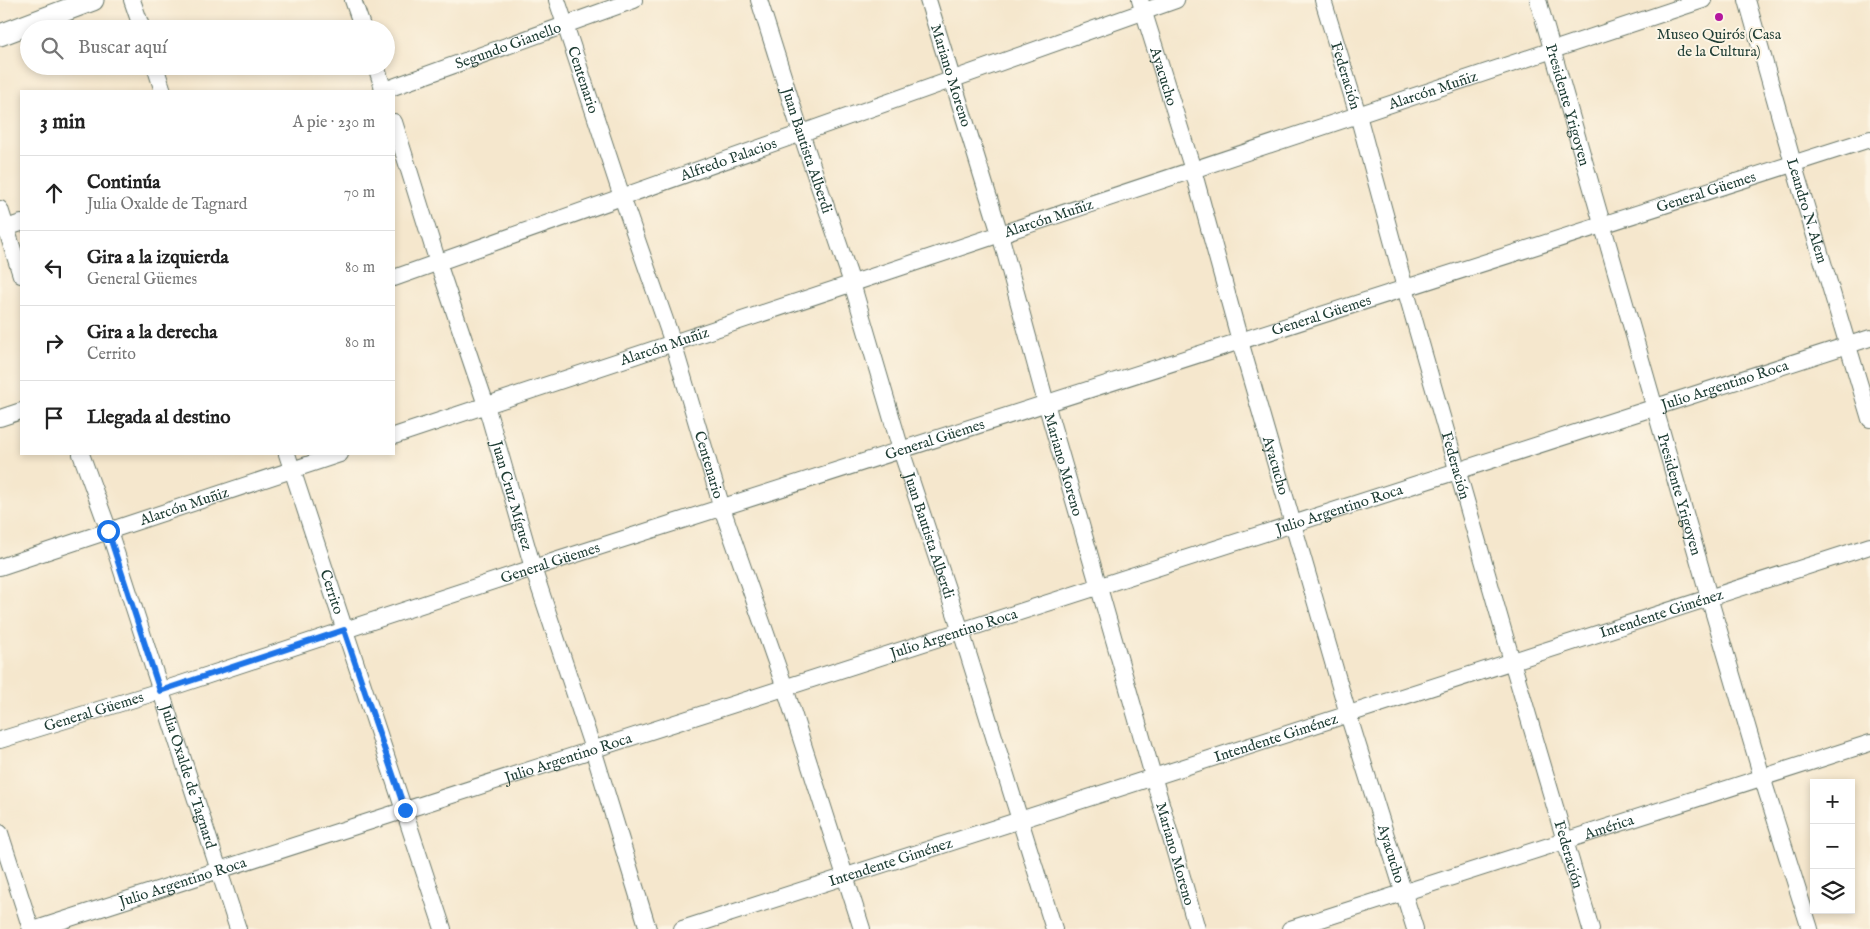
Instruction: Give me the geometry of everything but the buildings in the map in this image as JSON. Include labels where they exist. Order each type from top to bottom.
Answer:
[{"type":"street","points":[[40,20],[93,0]]},
{"type":"street","points":[[132,0],[139,20]]},
{"type":"street","points":[[353,0],[360,20]]},
{"type":"street","name":"Centenario","points":[[557,0],[622,197],[673,343],[722,508],[785,688],[862,929]]},
{"type":"street","name":"Segundo Gianello","points":[[386,90],[634,0]]},
{"type":"street","name":"Juan Bautista Alberdi","points":[[759,0],[801,133],[852,283],[901,450],[961,631],[1054,929]]},
{"type":"street","name":"Mariano Moreno","points":[[928,0],[1000,234],[1046,403],[1197,929]]},
{"type":"street","name":"Alfredo Palacios","points":[[395,278],[952,80],[1141,6],[1176,0]]},
{"type":"street","name":"Federación","points":[[1323,0],[1358,115],[1405,288],[1591,929]]},
{"type":"street","name":"Presidente Yrigoyen","points":[[1538,0],[1554,50],[1709,597],[1762,777],[1810,929]]},
{"type":"street","name":"Alarcón Muñiz","points":[[395,436],[1703,0]]},
{"type":"street","name":"Leandro N. Alem","points":[[1747,0],[1793,164],[1870,419]]},
{"type":"street","name":"Ayacucho","points":[[1141,6],[1193,170],[1240,341],[1348,714],[1415,929]]},
{"type":"street","points":[[0,35],[20,27]]},
{"type":"street","points":[[158,75],[163,90]]},
{"type":"street","points":[[379,75],[383,90]]},
{"type":"street","name":"Juan Cruz Míguez","points":[[395,125],[486,405],[533,568],[593,749],[648,929]]},
{"type":"street","name":"General Güemes","points":[[0,740],[160,691],[533,568],[1870,139]]},
{"type":"street","points":[[0,209],[9,227],[20,271]]},
{"type":"street","name":"Julio Argentino Roca","points":[[36,929],[1870,338]]},
{"type":"street","points":[[0,418],[20,411]]},
{"type":"street","name":"Julia Oxalde de Tagnard","points":[[81,455],[238,929]]},
{"type":"street","name":"Cerrito","points":[[287,455],[443,929]]},
{"type":"street","name":"Alarcón Muñiz","points":[[0,567],[337,455]]},
{"type":"street","name":"Intendente Giménez","points":[[682,929],[1870,546]]},
{"type":"street","name":"América","points":[[1290,929],[1870,743]]},
{"type":"street","points":[[0,833],[31,929]]},
{"type":"place","name":"Museo Quirós (Casa de la Cultura)","points":[[1719,17]]},
{"type":"route","points":[[108,531],[160,691],[344,630],[405,810]]}]
